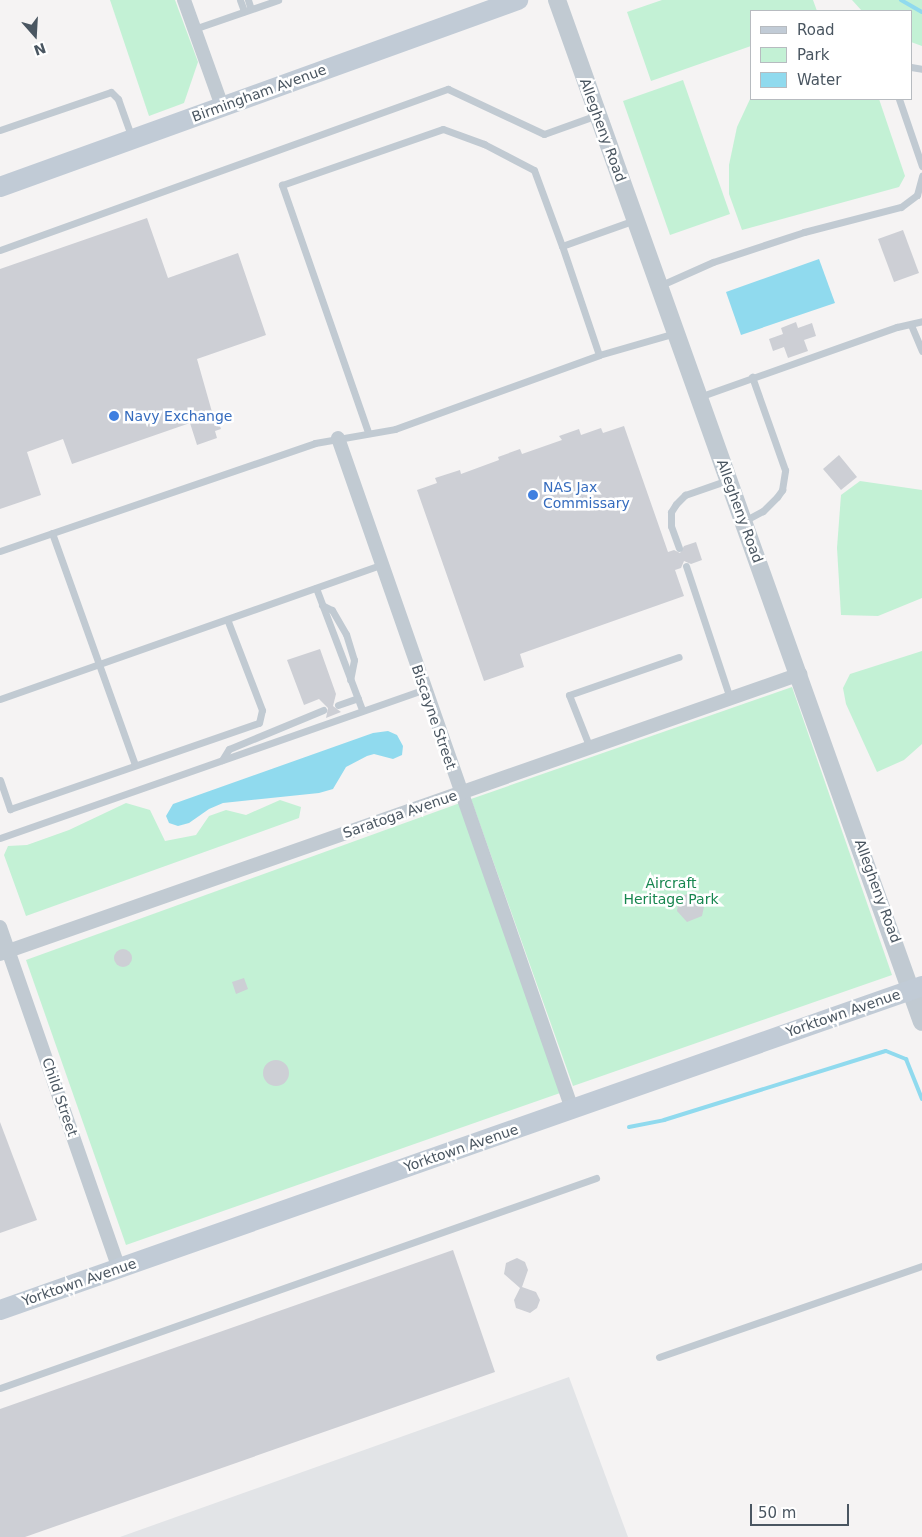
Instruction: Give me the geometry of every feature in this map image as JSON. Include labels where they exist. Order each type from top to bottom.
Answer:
[{"type":"main road","name":"Birmingham Avenue","points":[[0,187],[518,0]]},
{"type":"main road","name":"Yorktown Avenue","points":[[0,1310],[917,988]]},
{"type":"street","points":[[184,0],[222,106]]},
{"type":"street","name":"Allegheny Road","points":[[557,0],[744,521],[917,988],[922,1022]]},
{"type":"street","name":"Biscayne Street","points":[[338,438],[381,566],[572,1108]]},
{"type":"street","name":"Saratoga Avenue","points":[[4,953],[800,674]]},
{"type":"street","name":"Child Street","points":[[0,927],[4,953],[119,1268]]},
{"type":"lane","points":[[240,0],[252,7]]},
{"type":"lane","points":[[248,0],[252,7]]},
{"type":"lane","points":[[194,29],[275,0]]},
{"type":"lane","points":[[0,250],[448,89],[544,134],[598,115]]},
{"type":"lane","points":[[0,130],[111,92],[118,99],[132,139]]},
{"type":"lane","points":[[899,100],[922,166]]},
{"type":"lane","points":[[368,432],[282,186],[443,129],[484,144],[534,170],[600,355]]},
{"type":"lane","points":[[659,286],[678,280],[713,262],[804,232],[901,207],[917,194],[922,176]]},
{"type":"lane","points":[[562,246],[635,220]]},
{"type":"lane","points":[[699,397],[897,327],[910,326],[922,321]]},
{"type":"lane","points":[[910,326],[922,351]]},
{"type":"lane","points":[[0,551],[315,443],[368,432],[395,429],[600,355],[676,333]]},
{"type":"lane","points":[[744,521],[763,511],[777,497],[782,490],[786,470],[752,377]]},
{"type":"lane","points":[[679,548],[672,526],[671,512],[676,504],[686,495],[729,479]]},
{"type":"lane","points":[[52,533],[135,765]]},
{"type":"lane","points":[[0,699],[381,566]]},
{"type":"lane","points":[[686,566],[730,698]]},
{"type":"lane","points":[[316,588],[362,710]]},
{"type":"lane","points":[[322,605],[332,610],[346,634],[354,660],[350,680]]},
{"type":"lane","points":[[0,780],[10,809],[259,723],[263,718],[227,619]]},
{"type":"lane","points":[[590,748],[569,695],[679,656]]},
{"type":"lane","points":[[0,838],[424,689]]},
{"type":"lane","points":[[338,705],[358,698]]},
{"type":"lane","points":[[222,760],[230,749],[268,736],[285,723],[323,710]]},
{"type":"lane","points":[[0,1388],[596,1178]]},
{"type":"lane","points":[[659,1357],[922,1266]]},
{"type":"shaded area","points":[[569,1377],[628,1537],[120,1537]]},
{"type":"green space","points":[[110,0],[175,0],[198,62],[184,103],[149,116]]},
{"type":"green space","points":[[662,0],[813,0],[817,10],[750,10],[750,46],[651,81],[627,12]]},
{"type":"green space","points":[[852,0],[922,0],[922,46],[912,42],[912,10],[861,10]]},
{"type":"green space","points":[[683,80],[730,214],[670,235],[623,101]]},
{"type":"green space","points":[[750,99],[879,100],[905,176],[899,187],[742,230],[729,194],[729,165],[737,127]]},
{"type":"green space","points":[[860,481],[922,490],[922,598],[878,616],[841,615],[837,548],[841,495]]},
{"type":"green space","points":[[922,651],[922,744],[904,760],[877,772],[846,704],[843,688],[850,674]]},
{"type":"green space","name":"Aircraft Heritage Park","points":[[792,687],[892,975],[573,1086],[471,799]]},
{"type":"green space","points":[[280,800],[301,807],[299,818],[26,916],[4,855],[8,846],[27,845],[69,830],[126,803],[150,810],[165,841],[196,835],[209,816],[226,810],[246,815]]},
{"type":"green space","points":[[460,803],[563,1092],[126,1245],[26,960]]},
{"type":"water","points":[[819,259],[835,303],[741,335],[726,292]]},
{"type":"water","points":[[388,731],[397,735],[403,746],[402,755],[393,759],[374,754],[367,756],[346,767],[333,789],[319,793],[223,803],[209,809],[189,823],[178,826],[169,823],[166,816],[173,804],[373,733]]},
{"type":"building","points":[[147,218],[168,278],[238,253],[266,335],[197,359],[214,419],[217,418],[221,429],[215,431],[217,438],[197,445],[190,423],[72,464],[63,439],[27,452],[41,495],[0,509],[0,269]]},
{"type":"building","points":[[903,230],[919,273],[894,282],[878,239]]},
{"type":"building","points":[[796,322],[798,328],[812,323],[816,336],[804,340],[808,351],[788,358],[784,347],[773,351],[769,339],[783,334],[781,328]]},
{"type":"building","points":[[624,426],[668,552],[674,550],[680,553],[684,546],[696,542],[702,560],[691,564],[684,561],[681,568],[675,570],[684,596],[520,654],[524,667],[484,681],[417,490],[437,483],[435,478],[460,470],[461,474],[499,460],[498,457],[520,449],[522,454],[562,440],[559,436],[579,429],[581,435],[601,428],[603,433]]},
{"type":"building","points":[[839,455],[857,477],[841,490],[823,469]]},
{"type":"building","points":[[320,649],[336,694],[333,706],[341,712],[326,718],[328,708],[319,699],[304,705],[287,660]]},
{"type":"building","points":[[693,892],[705,902],[702,916],[687,922],[677,911],[679,897]]},
{"type":"building","points":[[123,949],[129,952],[132,958],[129,964],[123,967],[117,964],[114,958],[117,952]]},
{"type":"building","points":[[244,978],[248,989],[236,994],[232,982]]},
{"type":"building","points":[[276,1060],[285,1064],[289,1073],[285,1082],[276,1086],[267,1082],[263,1073],[267,1064]]},
{"type":"building","points":[[0,1122],[37,1220],[0,1233]]},
{"type":"building","points":[[453,1250],[495,1372],[25,1537],[0,1537],[0,1409]]},
{"type":"building","points":[[517,1258],[525,1262],[528,1270],[522,1287],[536,1292],[540,1300],[537,1308],[530,1313],[516,1308],[514,1300],[520,1288],[504,1274],[506,1263]]},
{"type":"waterway","points":[[901,0],[922,12]]},
{"type":"waterway","points":[[629,1127],[664,1120],[886,1051],[906,1059],[922,1099]]},
{"type":"place","name":"Navy Exchange","points":[[114,416]]},
{"type":"place","name":"NAS Jax Commissary","points":[[533,495]]}]
